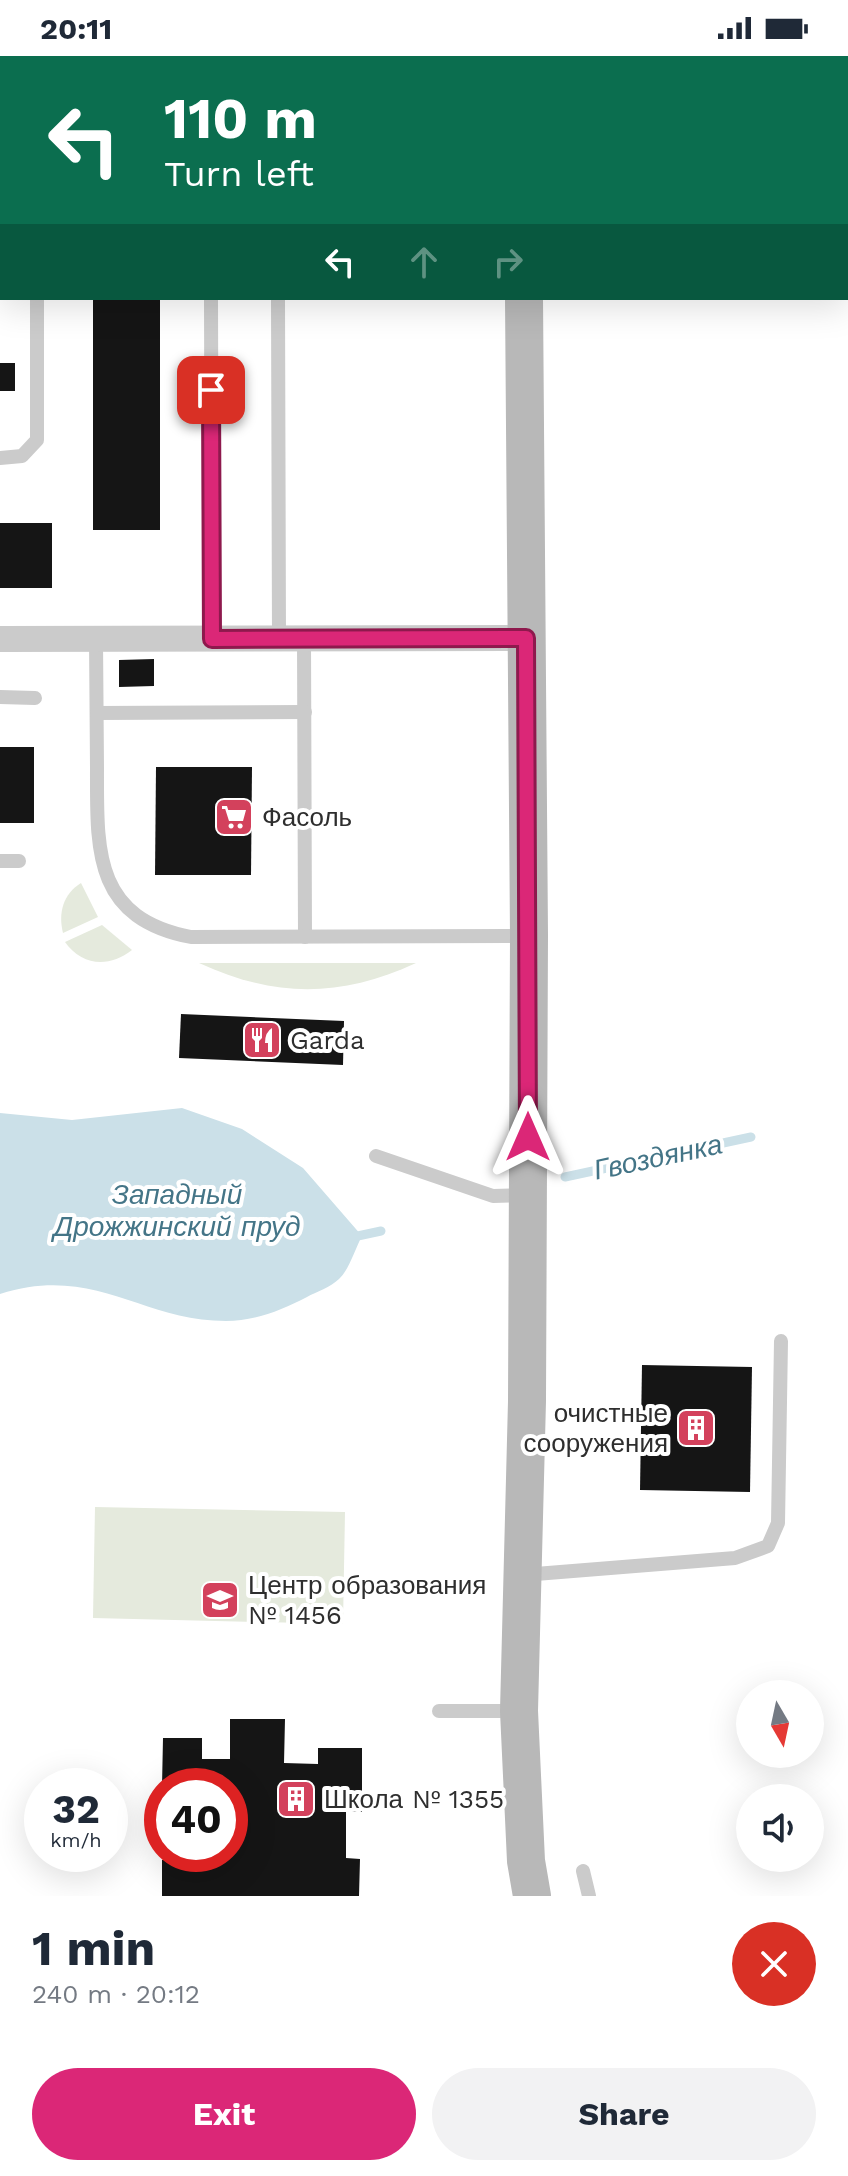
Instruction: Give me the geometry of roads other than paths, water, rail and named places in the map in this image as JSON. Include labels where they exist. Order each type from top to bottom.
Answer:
[{"type":"street","points":[[524,300],[529,936],[519,1711],[526,1861],[532,1896]]},
{"type":"street","points":[[0,639],[526,638]]},
{"type":"lane","points":[[0,458],[22,456],[37,440],[37,300]]},
{"type":"lane","points":[[211,300],[212,639]]},
{"type":"lane","points":[[278,300],[292,639],[305,712],[305,937]]},
{"type":"lane","points":[[96,639],[97,836],[102,869],[113,891],[132,913],[163,932],[191,937],[529,936]]},
{"type":"lane","points":[[0,697],[35,698]]},
{"type":"lane","points":[[97,713],[305,712]]},
{"type":"lane","points":[[0,861],[19,861]]},
{"type":"lane","points":[[376,1156],[493,1196],[528,1195]]},
{"type":"lane","points":[[523,1575],[735,1558],[768,1546],[778,1523],[781,1341]]},
{"type":"lane","points":[[439,1711],[519,1711]]},
{"type":"lane","points":[[583,1871],[589,1896]]},
{"type":"water","name":"Западный Дрожжинский пруд","points":[[182,1108],[242,1129],[303,1168],[362,1236],[343,1275],[328,1287],[278,1310],[258,1317],[226,1321],[168,1313],[90,1289],[33,1287],[0,1294],[0,1113],[72,1120]]},
{"type":"waterway","name":"Гвоздянка","points":[[565,1177],[751,1137]]},
{"type":"waterway","name":"Гвоздянка","points":[[353,1237],[381,1231]]},
{"type":"place","name":"Фасоль","points":[[234,817]]},
{"type":"place","name":"Garda","points":[[262,1040]]},
{"type":"place","name":"очистные сооружения","points":[[696,1428]]},
{"type":"place","name":"Центр образования № 1456","points":[[220,1600]]},
{"type":"place","name":"Школа № 1355","points":[[296,1799]]}]
